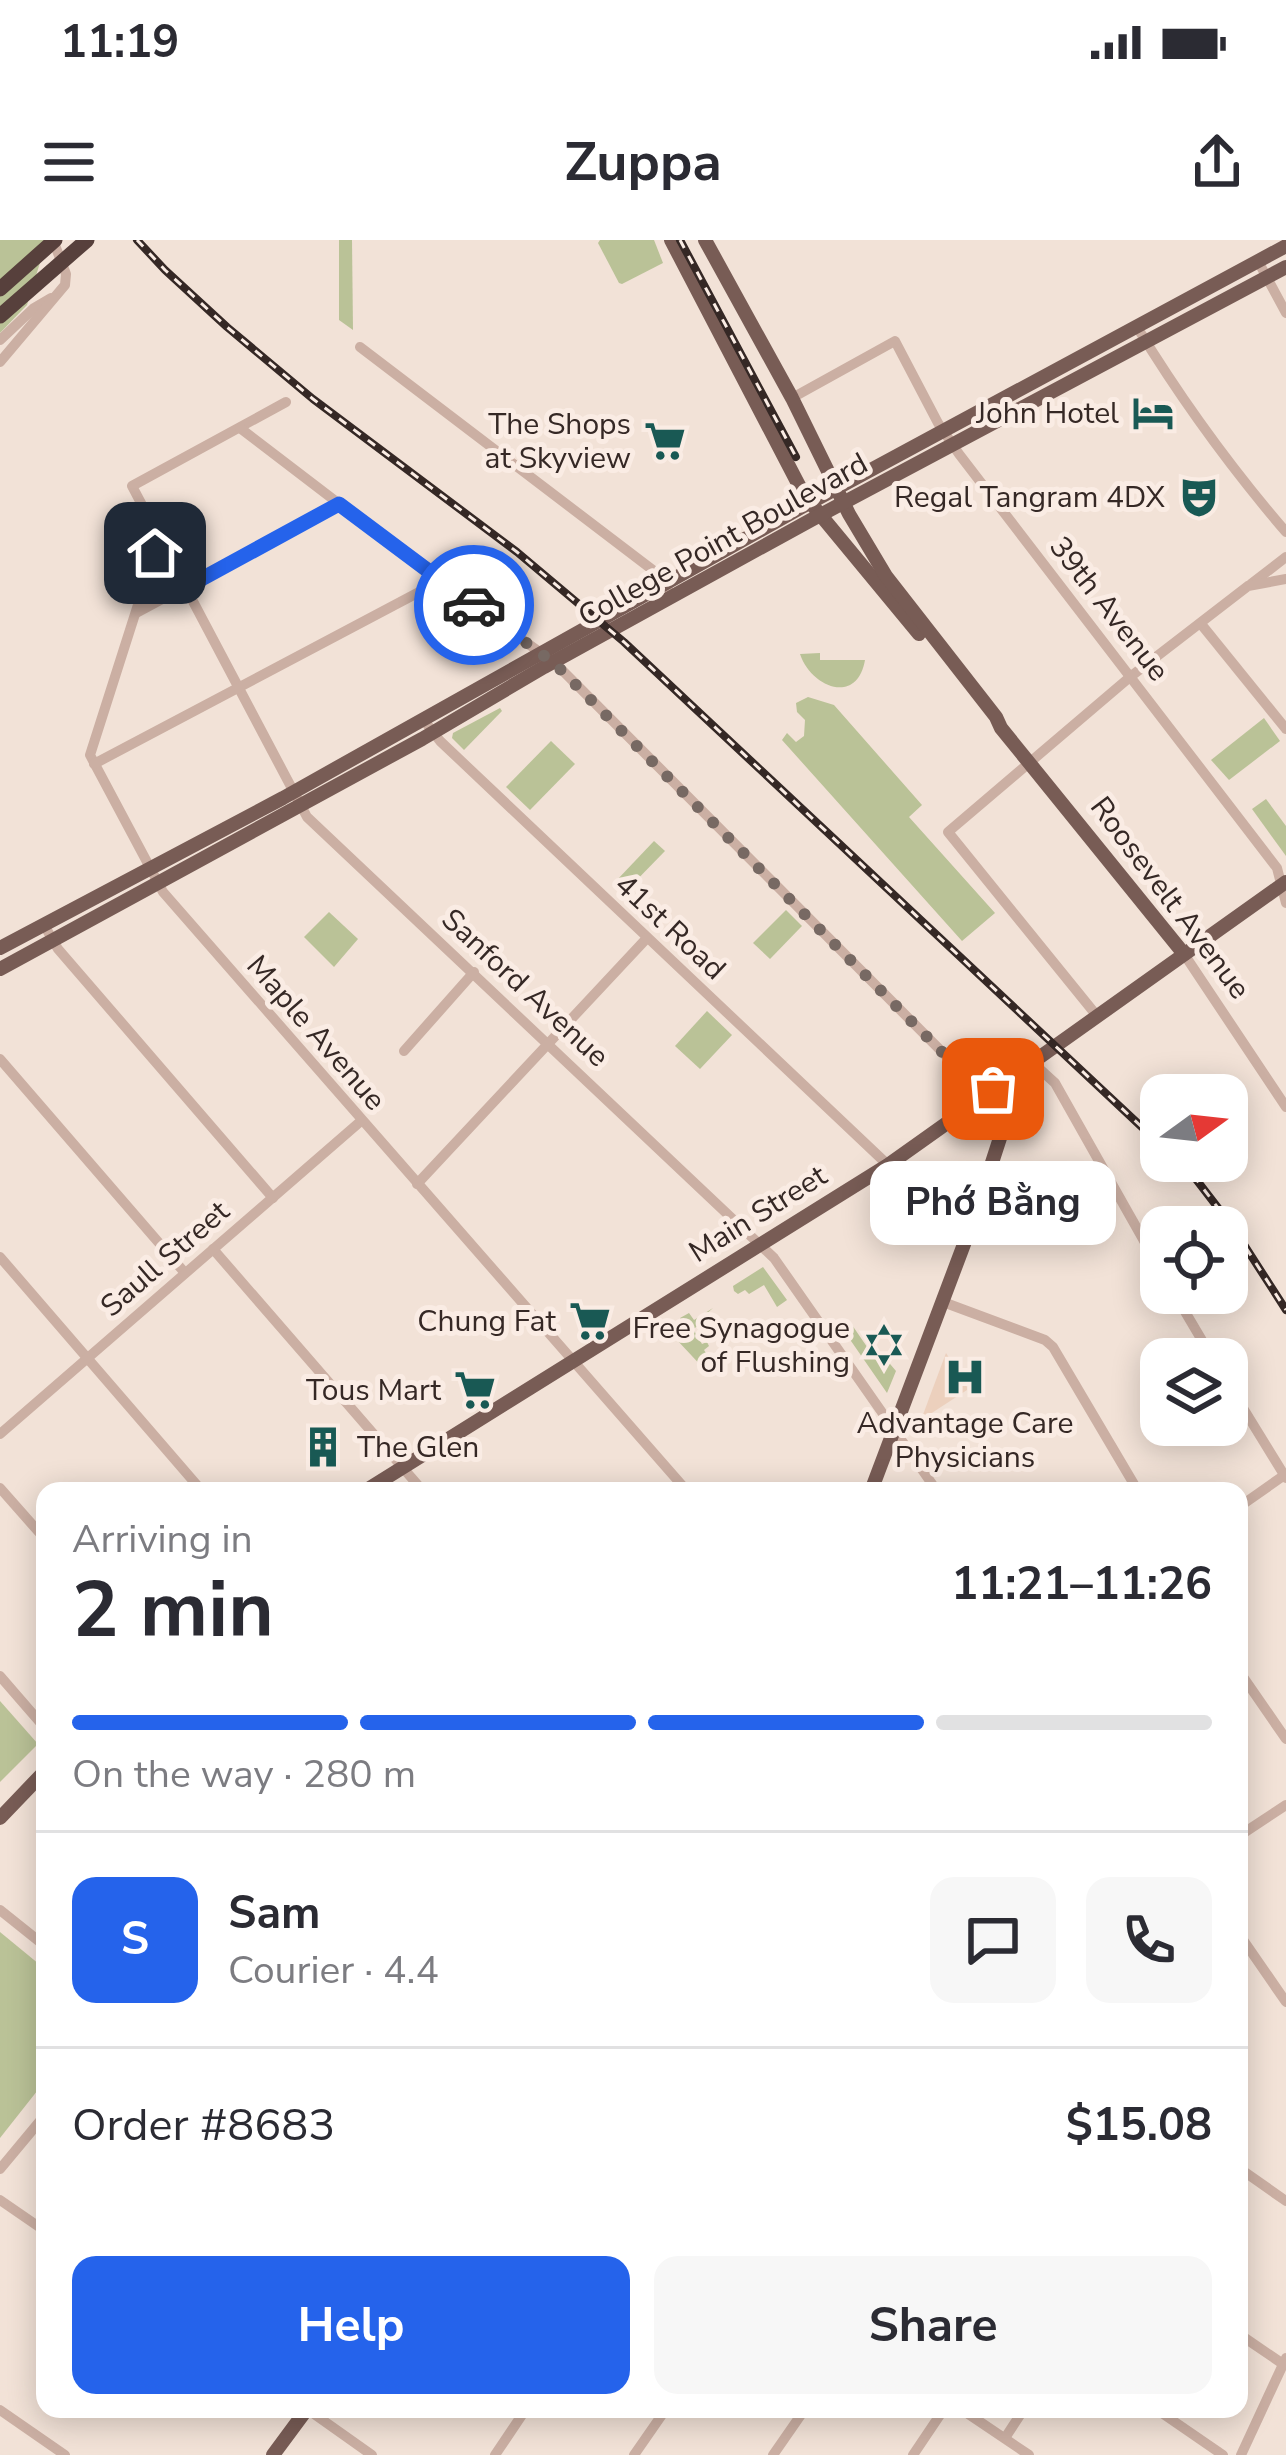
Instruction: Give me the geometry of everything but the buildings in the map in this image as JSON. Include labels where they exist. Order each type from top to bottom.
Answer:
[{"type":"highway","points":[[0,290],[54,240]]},
{"type":"highway","points":[[0,316],[87,240]]},
{"type":"main road","name":"Roosevelt Avenue","points":[[671,240],[815,509],[1001,728]]},
{"type":"main road","name":"Roosevelt Avenue","points":[[705,240],[886,576],[1001,728],[1184,954]]},
{"type":"main road","name":"College Point Boulevard","points":[[0,969],[158,885],[423,719],[540,653],[669,590],[815,509],[837,489],[1286,246]]},
{"type":"main road","name":"College Point Boulevard","points":[[815,509],[844,504],[1286,267]]},
{"type":"main road","name":"College Point Boulevard","points":[[0,948],[149,869],[433,732],[669,590]]},
{"type":"main road","name":"Main Street","points":[[379,1482],[888,1165],[1284,883]]},
{"type":"main road","points":[[876,1482],[975,1215],[1012,1101],[1032,1062]]},
{"type":"main road","points":[[0,1818],[36,1780]]},
{"type":"main road","points":[[273,2455],[300,2418]]},
{"type":"street","points":[[0,362],[62,289],[66,274],[54,240]]},
{"type":"street","points":[[1258,261],[1286,313]]},
{"type":"street","points":[[0,340],[62,289]]},
{"type":"street","points":[[1137,327],[1246,484],[1286,532]]},
{"type":"street","name":"39th Avenue","points":[[792,398],[896,341],[953,446],[1277,868],[1286,903]]},
{"type":"street","points":[[360,347],[658,574],[669,590]]},
{"type":"street","points":[[286,402],[240,428],[554,663],[985,1095]]},
{"type":"street","name":"Sanford Avenue","points":[[240,428],[132,487],[297,799],[311,820],[774,1258],[931,1482]]},
{"type":"street","points":[[135,614],[339,504]]},
{"type":"street","points":[[159,538],[90,755],[94,764],[440,580]]},
{"type":"street","points":[[1097,1016],[948,832],[1130,677],[1286,557]]},
{"type":"street","points":[[1248,586],[1286,579]]},
{"type":"street","points":[[1201,624],[1286,729]]},
{"type":"street","name":"41st Road","points":[[423,719],[888,1165]]},
{"type":"street","name":"Maple Avenue","points":[[94,764],[158,885],[679,1482]]},
{"type":"street","points":[[44,925],[273,1198]]},
{"type":"street","points":[[417,1184],[647,938]]},
{"type":"street","name":"Roosevelt Avenue","points":[[1184,954],[1286,1107]]},
{"type":"street","points":[[404,1051],[474,972]]},
{"type":"street","points":[[0,1059],[185,1273]]},
{"type":"street","points":[[1032,1062],[1055,1083],[1140,1234]]},
{"type":"street","name":"Saull Street","points":[[0,1434],[361,1121]]},
{"type":"street","points":[[213,1249],[415,1482]]},
{"type":"street","points":[[0,1257],[194,1482]]},
{"type":"street","points":[[943,1302],[1053,1347],[1133,1482]]},
{"type":"street","points":[[1248,1416],[1285,1476],[1248,1501]]},
{"type":"street","points":[[0,1488],[36,1529]]},
{"type":"street","points":[[0,1676],[36,1718]]},
{"type":"street","points":[[1248,1684],[1286,1739]]},
{"type":"street","points":[[1248,1830],[1286,1805]]},
{"type":"street","points":[[0,1910],[36,1938]]},
{"type":"street","points":[[1248,1947],[1286,2002]]},
{"type":"street","points":[[0,2169],[36,2126]]},
{"type":"street","points":[[1248,2174],[1286,2200]]},
{"type":"street","points":[[0,2200],[36,2225]]},
{"type":"street","points":[[1240,2455],[1285,2361],[1248,2339]]},
{"type":"street","points":[[0,2410],[65,2455]]},
{"type":"street","points":[[320,2418],[372,2455]]},
{"type":"street","points":[[495,2455],[520,2418]]},
{"type":"street","points":[[634,2455],[660,2418]]},
{"type":"street","points":[[773,2455],[799,2418]]},
{"type":"street","points":[[913,2455],[938,2418]]},
{"type":"street","points":[[975,2418],[1029,2455]]},
{"type":"street","points":[[1005,2438],[1018,2418]]},
{"type":"street","points":[[1169,2418],[1223,2455]]},
{"type":"green space","points":[[0,240],[47,240],[27,305],[0,333]]},
{"type":"green space","points":[[339,240],[352,240],[353,330],[339,320]]},
{"type":"green space","points":[[600,240],[654,240],[663,263],[619,283]]},
{"type":"green space","points":[[820,653],[820,660],[865,660],[853,683],[834,687],[814,675],[800,654]]},
{"type":"green space","points":[[808,697],[834,705],[922,805],[909,817],[995,913],[962,941],[782,740],[787,733],[796,742],[804,736],[805,720],[796,703]]},
{"type":"green space","points":[[500,708],[464,750],[452,738],[453,733]]},
{"type":"green space","points":[[1264,718],[1280,741],[1229,780],[1211,760]]},
{"type":"green space","points":[[551,741],[575,764],[530,810],[506,787]]},
{"type":"green space","points":[[1266,799],[1286,826],[1286,856],[1252,809]]},
{"type":"green space","points":[[654,841],[665,851],[626,891],[616,881]]},
{"type":"green space","points":[[786,910],[802,926],[770,959],[753,943]]},
{"type":"green space","points":[[329,912],[358,939],[334,967],[304,937]]},
{"type":"green space","points":[[707,1011],[732,1035],[700,1069],[675,1046]]},
{"type":"green space","points":[[763,1267],[787,1300],[777,1307],[764,1285],[749,1294],[734,1291],[733,1286]]},
{"type":"green space","points":[[713,1308],[705,1315],[708,1320],[693,1329],[702,1344],[707,1342],[704,1350],[710,1359],[715,1356],[721,1364],[706,1371],[672,1329],[682,1328],[680,1318],[689,1313],[694,1320]]},
{"type":"green space","points":[[850,1322],[876,1360],[885,1358],[896,1371],[887,1393],[842,1328]]},
{"type":"green space","points":[[0,1701],[36,1746],[0,1782]]},
{"type":"green space","points":[[0,1932],[36,1962],[36,2092],[0,2138]]},
{"type":"shaded area","points":[[946,1353],[967,1390],[921,1420]]},
{"type":"railway","points":[[137,240],[227,327],[313,399],[517,552],[624,642],[1140,1125]]},
{"type":"railway","points":[[680,240],[796,457]]},
{"type":"railway","points":[[1198,1182],[1286,1310]]},
{"type":"way so far","points":[[474,605],[554,663],[985,1095],[993,1089]]},
{"type":"place","name":"John Hotel","points":[[1153,413]]},
{"type":"place","name":"The Shops at Skyview","points":[[665,441]]},
{"type":"place","name":"Regal Tangram 4DX","points":[[1199,497]]},
{"type":"place","name":"Phớ Bằng","points":[[993,1089]]},
{"type":"place","name":"Chung Fat","points":[[590,1321]]},
{"type":"place","name":"Free Synagogue of Flushing","points":[[884,1345]]},
{"type":"place","name":"Advantage Care Physicians","points":[[965,1377]]},
{"type":"place","name":"Tous Mart","points":[[475,1390]]},
{"type":"place","name":"The Glen","points":[[323,1447]]},
{"type":"route","points":[[155,553],[159,538],[185,588],[339,504],[474,605]]}]
